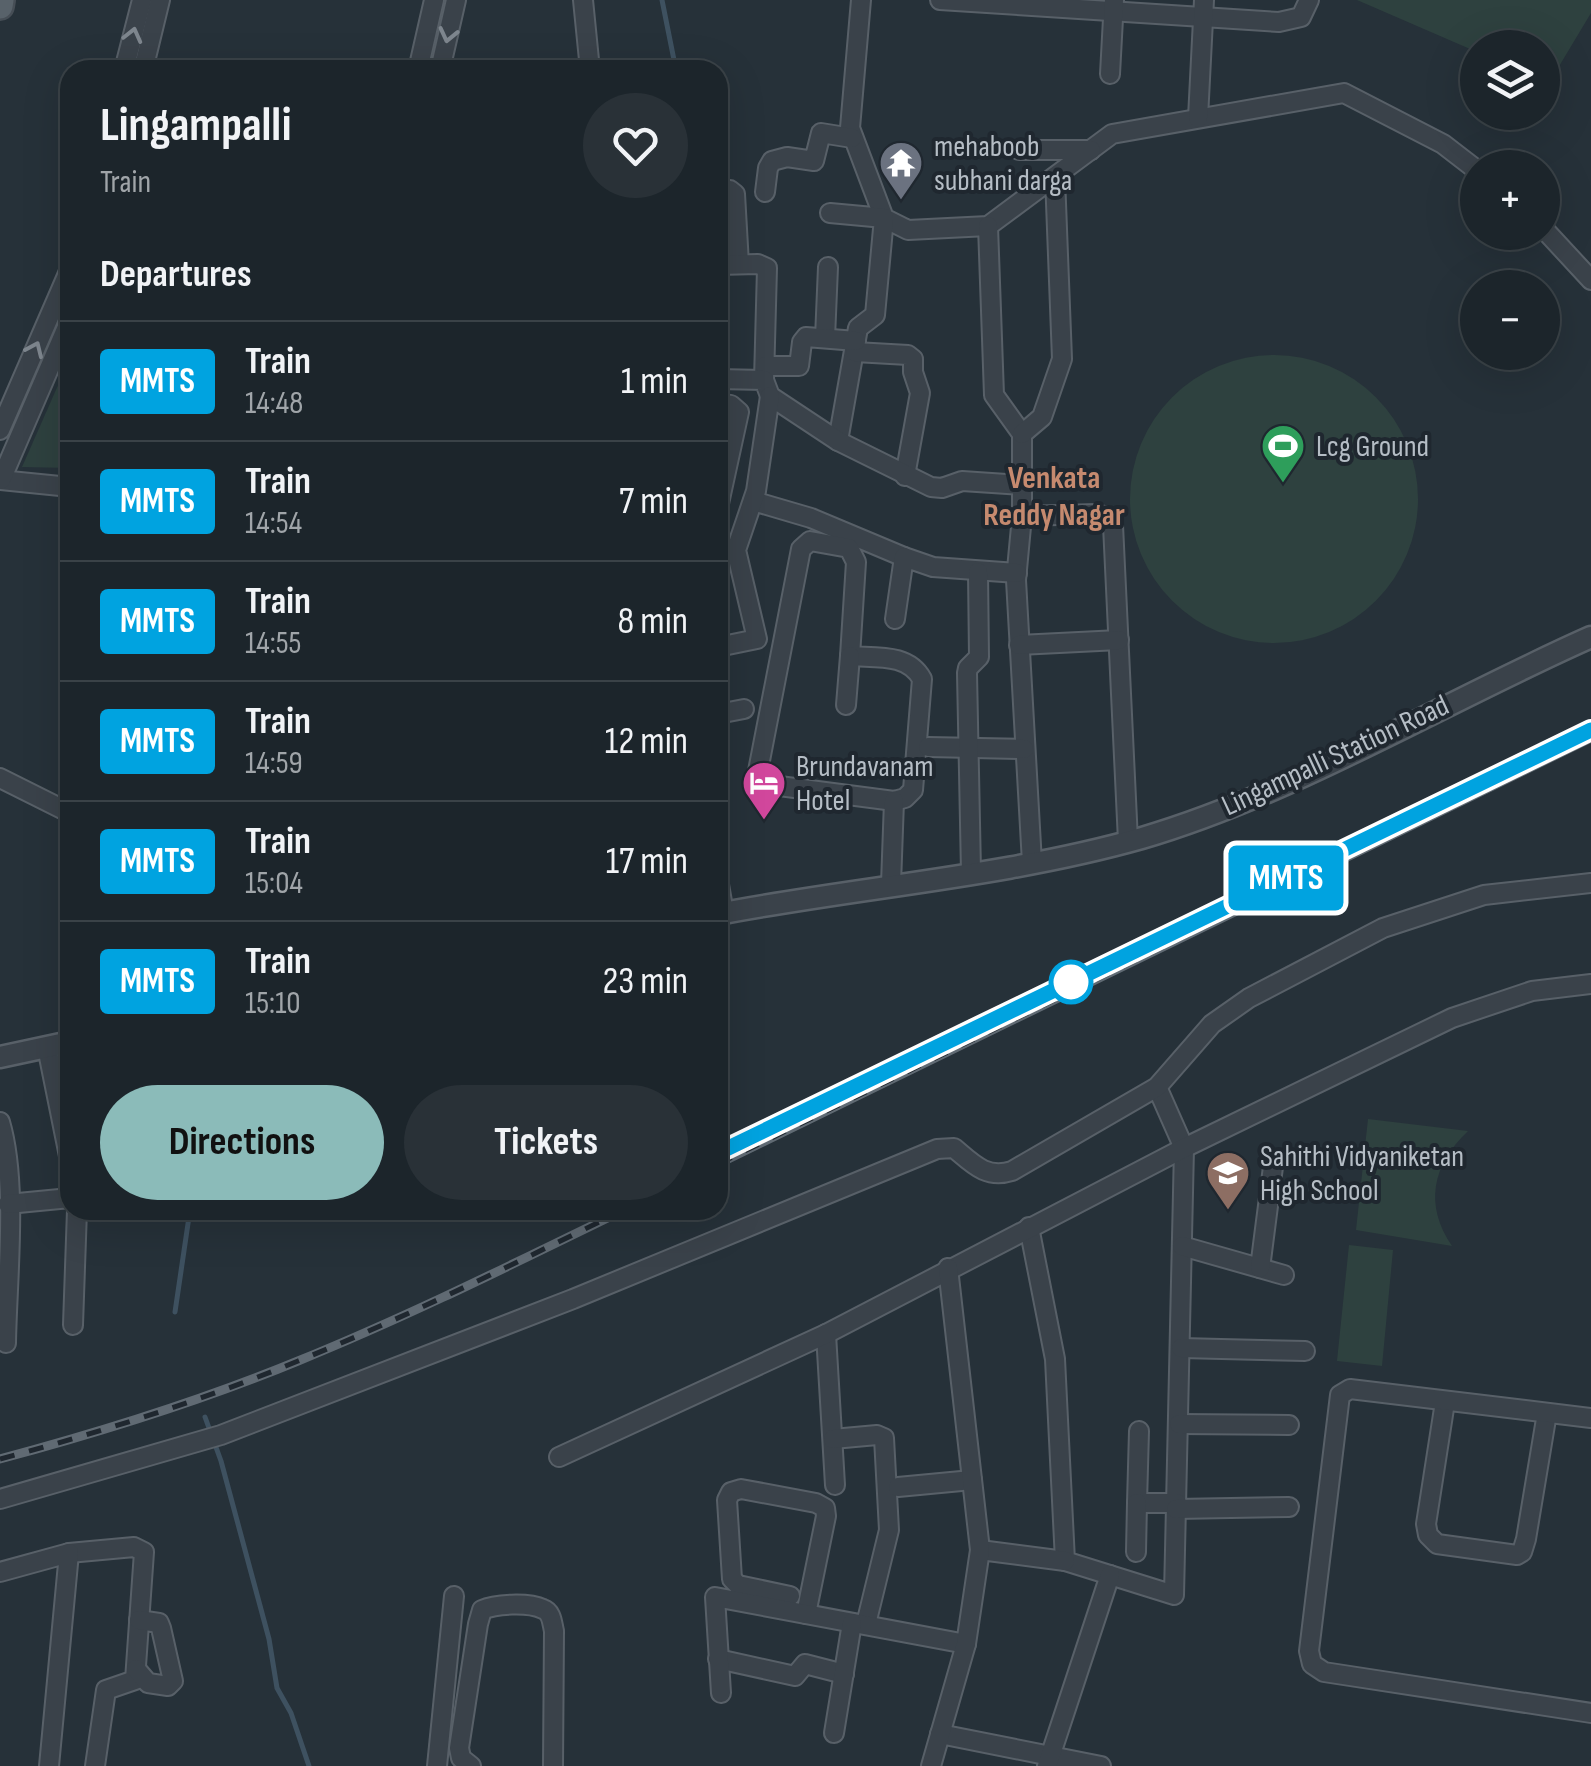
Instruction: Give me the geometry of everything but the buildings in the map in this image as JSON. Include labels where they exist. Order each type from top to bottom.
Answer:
[{"type":"street","points":[[127,60],[142,0]]},
{"type":"street","points":[[145,60],[160,0]]},
{"type":"street","points":[[420,60],[434,0]]},
{"type":"street","points":[[442,60],[456,0]]},
{"type":"street","points":[[583,0],[589,60]]},
{"type":"street","points":[[838,442],[856,340],[875,315],[884,218],[850,128],[862,0]]},
{"type":"street","points":[[943,0],[1203,8],[1292,21],[1301,18],[1309,0]]},
{"type":"street","points":[[1110,74],[1114,5]]},
{"type":"street","points":[[1198,118],[1203,8]]},
{"type":"street","points":[[830,213],[884,218],[908,230],[988,226],[1112,134],[1344,93],[1443,144],[1460,157]]},
{"type":"street","points":[[765,192],[772,161],[814,161],[821,133],[852,138]]},
{"type":"street","points":[[1019,150],[1091,150]]},
{"type":"street","points":[[1022,434],[1042,417],[1062,359],[1055,176]]},
{"type":"street","points":[[728,190],[734,194],[739,264]]},
{"type":"street","points":[[988,226],[994,395],[1022,434],[1017,572],[1032,863]]},
{"type":"street","points":[[1560,246],[1591,280]]},
{"type":"street","points":[[728,265],[762,264],[767,268],[766,381],[753,500],[728,549]]},
{"type":"street","points":[[825,331],[828,267]]},
{"type":"street","points":[[0,430],[60,292]]},
{"type":"street","points":[[728,380],[766,381],[799,366],[803,338],[825,331],[908,355],[913,359],[920,393],[904,476]]},
{"type":"street","points":[[60,343],[0,480],[60,485]]},
{"type":"street","points":[[766,381],[838,442],[930,487],[942,488],[962,481],[1023,486]]},
{"type":"street","points":[[728,405],[738,412],[728,460]]},
{"type":"street","points":[[753,500],[933,566],[1017,572]]},
{"type":"street","points":[[1022,516],[1096,514],[1108,517],[1113,525],[1128,841]]},
{"type":"street","points":[[846,705],[856,562],[849,548],[810,541],[801,549],[757,776],[764,784],[894,802],[912,790],[922,679],[916,667],[903,660],[850,656]]},
{"type":"street","points":[[728,554],[757,639],[728,645]]},
{"type":"street","points":[[895,619],[904,557]]},
{"type":"street","points":[[971,872],[968,668],[979,657],[978,572]]},
{"type":"street","name":"Lingampalli Station Road","points":[[728,912],[1032,863],[1128,841],[1278,788],[1498,678],[1591,637]]},
{"type":"street","points":[[1019,645],[1119,640]]},
{"type":"street","points":[[728,712],[744,709]]},
{"type":"street","points":[[928,747],[1024,749]]},
{"type":"street","points":[[0,778],[60,808]]},
{"type":"street","points":[[891,884],[894,802]]},
{"type":"street","points":[[0,1499],[212,1438],[573,1299],[937,1149],[954,1148],[983,1172],[1000,1175],[1012,1171],[1157,1087],[1212,1024],[1250,998],[1383,928],[1484,895],[1591,883]]},
{"type":"street","points":[[558,1458],[826,1334],[1184,1148],[1452,1018],[1532,991],[1591,984]]},
{"type":"street","points":[[0,1056],[60,1044]]},
{"type":"street","points":[[47,1047],[60,1112]]},
{"type":"street","points":[[980,1550],[1065,1560],[1174,1595],[1184,1148],[1157,1087]]},
{"type":"street","points":[[0,1122],[6,1142],[8,1204],[6,1344]]},
{"type":"street","points":[[1260,1268],[1274,1159]]},
{"type":"street","points":[[8,1204],[60,1199]]},
{"type":"street","points":[[73,1325],[77,1220]]},
{"type":"street","points":[[1029,1227],[1055,1359],[1065,1560]]},
{"type":"street","points":[[1182,1246],[1284,1276]]},
{"type":"street","points":[[931,1766],[966,1644],[980,1550],[948,1268]]},
{"type":"street","points":[[826,1334],[836,1485]]},
{"type":"street","points":[[1181,1348],[1305,1351]]},
{"type":"street","points":[[1591,1418],[1350,1389],[1340,1395],[1310,1651],[1312,1664],[1324,1672],[1591,1713]]},
{"type":"street","points":[[1445,1402],[1426,1524],[1428,1535],[1437,1544],[1517,1555],[1526,1539],[1547,1413]]},
{"type":"street","points":[[1178,1424],[1289,1425]]},
{"type":"street","points":[[1136,1552],[1140,1430]]},
{"type":"street","points":[[833,1440],[884,1438],[889,1530],[844,1674],[834,1733]]},
{"type":"street","points":[[898,1487],[972,1480]]},
{"type":"street","points":[[797,1604],[826,1516],[825,1508],[816,1503],[741,1490],[731,1492],[727,1500],[732,1579],[738,1585],[797,1604],[859,1623],[966,1644]]},
{"type":"street","points":[[1137,1503],[1289,1507]]},
{"type":"street","points":[[0,1572],[69,1554],[134,1547],[144,1552],[135,1680],[106,1690],[94,1766]]},
{"type":"street","points":[[48,1766],[69,1554]]},
{"type":"street","points":[[1048,1761],[1110,1575]]},
{"type":"street","points":[[437,1766],[454,1596]]},
{"type":"street","points":[[721,1694],[716,1597],[797,1604]]},
{"type":"street","points":[[471,1766],[461,1758],[460,1748],[476,1642],[482,1610],[496,1604],[543,1609],[551,1616],[553,1766]]},
{"type":"street","points":[[136,1669],[148,1683],[168,1686],[173,1681],[159,1623],[139,1620]]},
{"type":"street","points":[[718,1659],[795,1676],[805,1664],[844,1674]]},
{"type":"street","points":[[940,1734],[1048,1761],[1101,1766]]},
{"type":"green space","points":[[1357,0],[1591,0],[1591,13],[1560,65],[1560,30],[1460,30],[1460,45]]},
{"type":"green space","points":[[1274,355],[1329,366],[1376,397],[1407,444],[1418,499],[1407,554],[1376,601],[1329,632],[1274,643],[1219,632],[1172,601],[1141,554],[1130,499],[1141,444],[1172,397],[1219,366]]},
{"type":"green space","points":[[60,381],[60,468],[22,467]]},
{"type":"green space","points":[[1368,1119],[1468,1131],[1446,1158],[1436,1186],[1438,1216],[1452,1246],[1356,1230]]},
{"type":"green space","points":[[1349,1245],[1393,1250],[1382,1366],[1337,1361]]},
{"type":"waterway","points":[[662,0],[674,60]]},
{"type":"waterway","points":[[175,1312],[189,1220]]},
{"type":"waterway","points":[[205,1417],[221,1461],[269,1639],[277,1688],[291,1713],[309,1766]]},
{"type":"railway","points":[[728,1159],[1591,738]]},
{"type":"railway","points":[[0,1459],[150,1415],[261,1376],[422,1307],[603,1220]]},
{"type":"train","name":"MMTS","points":[[728,1148],[1591,730]]},
{"type":"place","name":"mehaboob subhani darga","points":[[901,201]]},
{"type":"place","name":"Lcg Ground","points":[[1283,484]]},
{"type":"place","name":"Brundavanam Hotel","points":[[764,821]]},
{"type":"place","name":"Sahithi Vidyaniketan High School","points":[[1228,1211]]},
{"type":"district","name":"Venkata Reddy Nagar","points":[[1054,496]]}]
